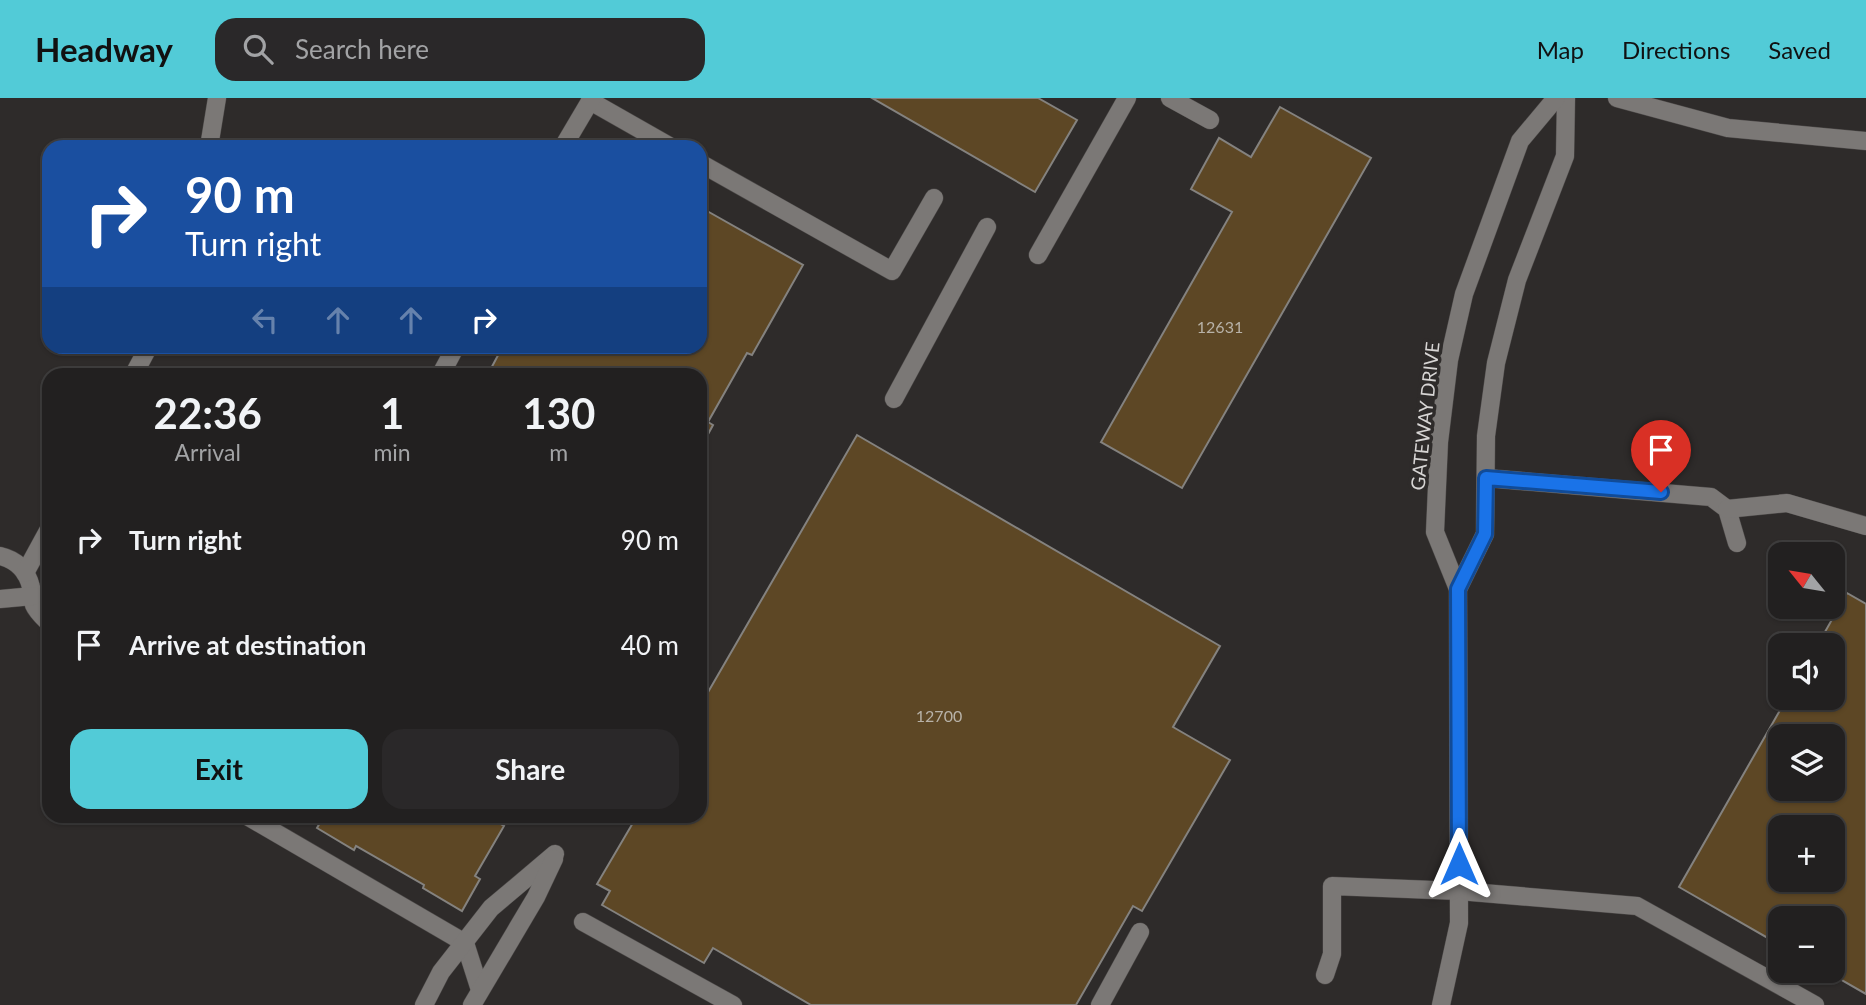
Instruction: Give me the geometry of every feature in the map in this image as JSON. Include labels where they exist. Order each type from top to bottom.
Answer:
[{"type":"street","points":[[210,140],[216,98]]},
{"type":"street","points":[[1038,255],[1127,98]]},
{"type":"street","points":[[1170,98],[1210,120]]},
{"type":"street","name":"GATEWAY DRIVE","points":[[1441,1005],[1459,923],[1458,589],[1435,532],[1439,442],[1449,360],[1464,294],[1520,141],[1556,98]]},
{"type":"street","name":"GATEWAY DRIVE","points":[[1458,589],[1485,534],[1486,436],[1496,363],[1517,280],[1565,156],[1566,98]]},
{"type":"street","points":[[1617,98],[1728,128],[1866,141]]},
{"type":"street","points":[[567,140],[591,100],[659,140]]},
{"type":"street","points":[[707,167],[892,271],[934,198]]},
{"type":"street","points":[[894,399],[987,228]]},
{"type":"street","points":[[1486,478],[1711,496],[1727,509],[1737,543]]},
{"type":"street","points":[[1727,509],[1787,503],[1866,526]]},
{"type":"street","points":[[25,573],[42,542]]},
{"type":"street","points":[[1,556],[19,564],[31,586],[35,607],[42,615]]},
{"type":"street","points":[[0,599],[33,596]]},
{"type":"street","points":[[259,823],[464,943],[476,998]]},
{"type":"street","points":[[424,1005],[441,972],[491,908],[555,855],[536,897],[476,998]]},
{"type":"street","points":[[1325,975],[1332,954],[1332,886],[1459,891],[1637,905],[1815,1005]]},
{"type":"street","points":[[583,922],[733,1005]]},
{"type":"street","points":[[1100,1005],[1140,932]]},
{"type":"building","points":[[872,98],[1038,98],[1077,120],[1035,192]]},
{"type":"building","points":[[1280,107],[1371,158],[1182,488],[1101,442],[1232,212],[1191,189],[1219,138],[1251,157]]},
{"type":"building","points":[[707,211],[803,265],[752,355],[747,353],[708,422],[713,425],[707,436],[707,368],[491,368],[499,354],[707,354]]},
{"type":"building","points":[[857,435],[1220,646],[1173,727],[1230,760],[1142,911],[1133,906],[1076,1005],[811,1005],[713,948],[704,963],[602,905],[610,891],[597,884],[633,823],[707,823],[707,694]]},
{"type":"building","points":[[1847,593],[1866,604],[1866,994],[1845,982],[1845,906],[1768,906],[1768,938],[1679,887],[1768,731],[1768,801],[1845,801],[1845,724],[1772,724],[1780,710],[1845,710],[1845,633],[1824,633],[1832,620],[1845,619]]},
{"type":"building","points":[[320,823],[499,823],[504,826],[475,876],[480,879],[462,911],[423,888],[424,885],[356,846],[354,850],[317,828]]},
{"type":"route","points":[[1459,864],[1458,589],[1485,534],[1486,478],[1661,492]]}]
